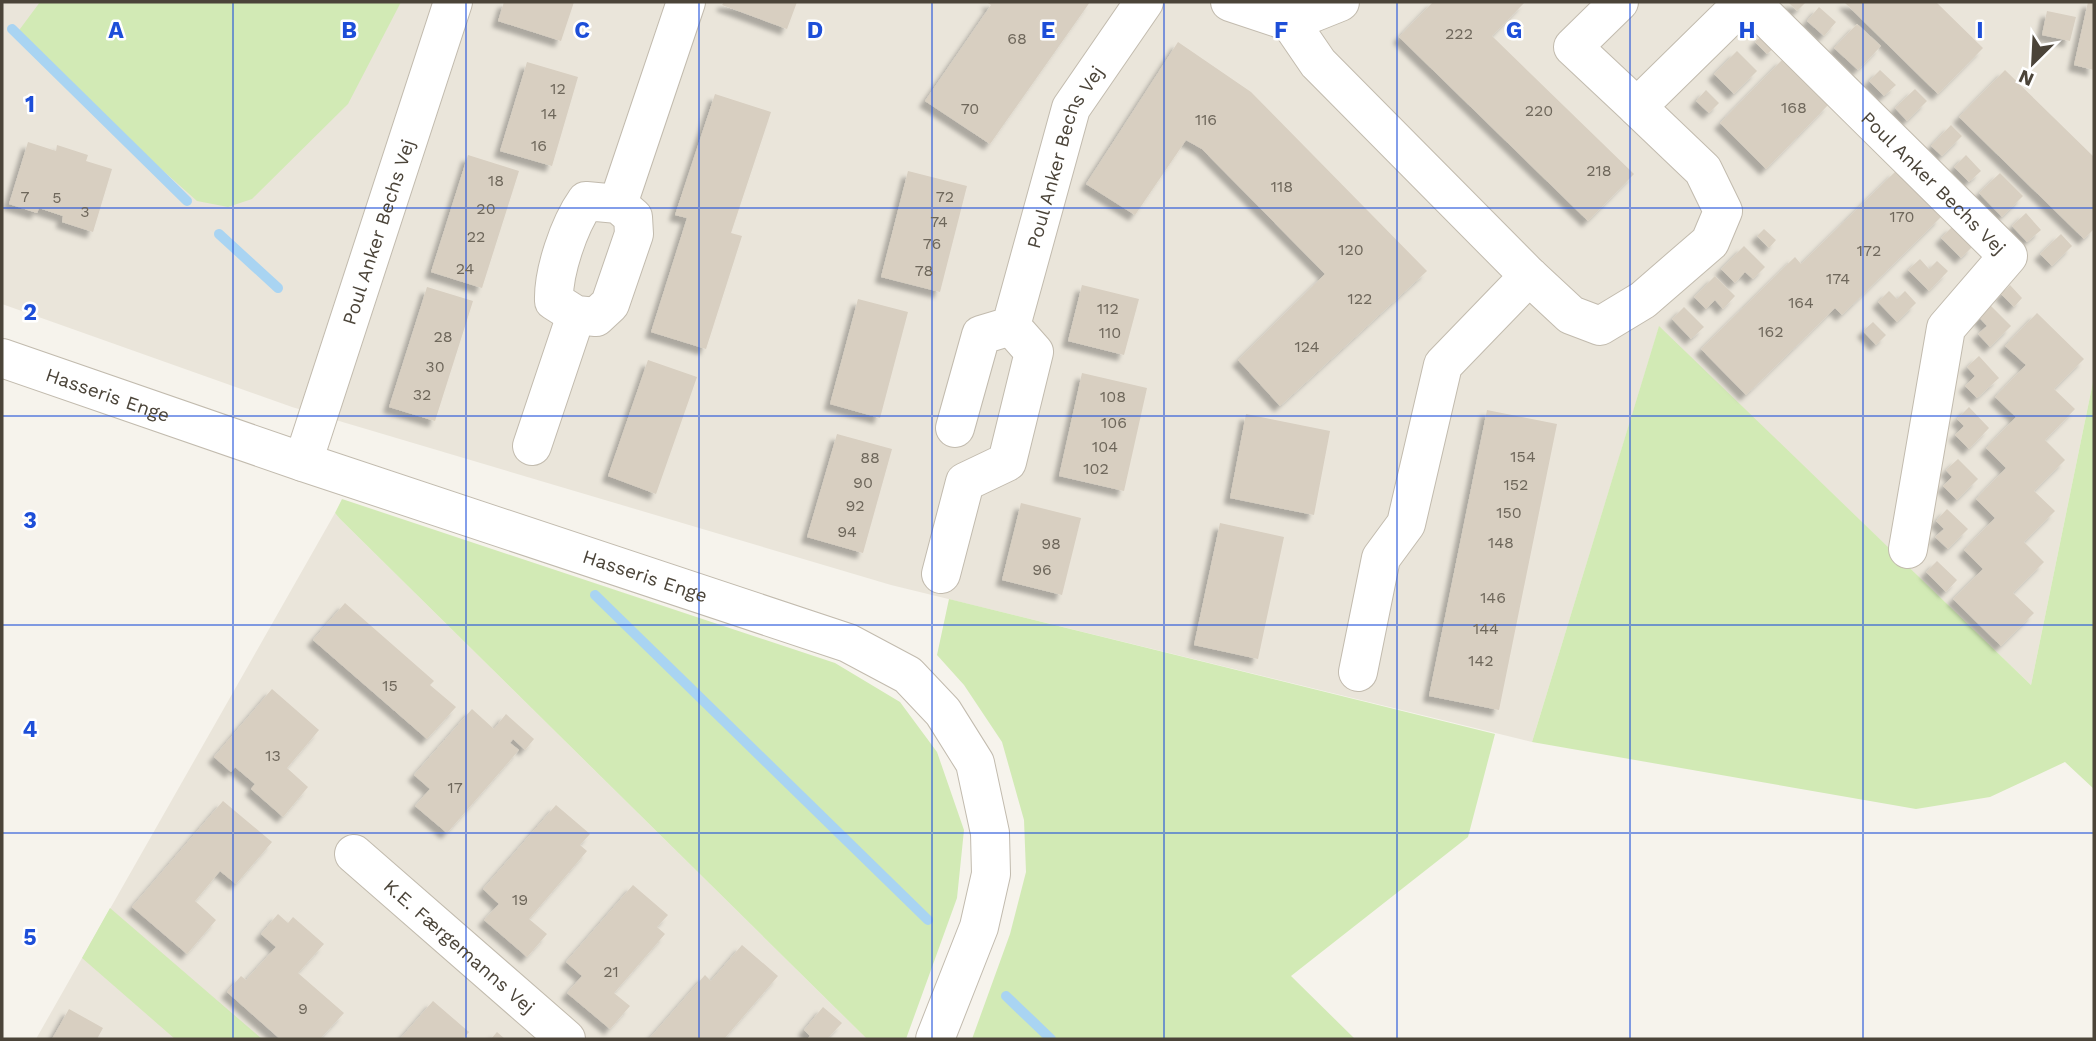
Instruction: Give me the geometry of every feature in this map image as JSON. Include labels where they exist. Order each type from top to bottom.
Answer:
[{"type":"street","name":"Poul Anker Bechs Vej","points":[[303,462],[453,2]]},
{"type":"street","points":[[618,204],[686,2]]},
{"type":"street","name":"Poul Anker Bechs Vej","points":[[1011,326],[1070,108],[1144,2]]},
{"type":"street","points":[[1230,2],[1290,22],[1318,63],[1529,276],[1571,315],[1600,326],[1643,300],[1710,242],[1723,211],[1703,170],[1573,47],[1619,2]]},
{"type":"street","points":[[1290,22],[1339,2]]},
{"type":"street","points":[[1637,107],[1744,2]]},
{"type":"street","name":"Poul Anker Bechs Vej","points":[[1751,2],[2008,256],[1946,328],[1908,550]]},
{"type":"street","points":[[586,201],[618,204],[632,218],[634,234],[610,304],[596,317],[576,315],[554,301],[553,285],[576,215],[586,201]]},
{"type":"street","points":[[1358,672],[1381,558],[1406,524],[1443,365],[1529,276]]},
{"type":"street","points":[[533,446],[576,315]]},
{"type":"street","points":[[941,574],[965,482],[1007,462],[1034,352],[1011,326],[981,335],[956,428]]},
{"type":"street","name":"Hasseris Enge","points":[[2,358],[303,462],[848,643],[908,674],[943,712],[975,763],[990,833],[991,874],[979,927],[935,1039]]},
{"type":"street","name":"K.E. Færgemanns Vej","points":[[354,854],[566,1039]]},
{"type":"shaded area","points":[[2,2],[2094,2],[2094,377],[2031,685],[1659,327],[1532,742],[891,585],[292,407],[2,304]]},
{"type":"shaded area","points":[[335,513],[340,519],[867,1039],[36,1039]]},
{"type":"green space","points":[[40,2],[401,2],[348,104],[252,199],[228,207],[197,201],[113,126],[17,33]]},
{"type":"green space","points":[[1659,326],[2031,685],[2094,377],[2094,789],[2065,762],[1990,797],[1916,809],[1532,742]]},
{"type":"green space","points":[[342,499],[835,663],[900,702],[937,752],[964,830],[957,898],[906,1039],[867,1039],[340,519],[335,513]]},
{"type":"green space","points":[[949,599],[1495,734],[1468,837],[1291,976],[1355,1039],[972,1039],[1010,934],[1026,872],[1024,820],[1002,742],[964,685],[937,655]]},
{"type":"green space","points":[[110,908],[262,1039],[175,1039],[82,958]]},
{"type":"building","points":[[504,2],[574,2],[561,41],[498,21]]},
{"type":"building","points":[[724,2],[797,2],[787,29],[722,5]]},
{"type":"building","points":[[986,2],[1090,2],[990,144],[925,101],[991,5]]},
{"type":"building","points":[[1433,2],[1525,2],[1492,36],[1634,174],[1588,221],[1399,37]]},
{"type":"building","points":[[1788,2],[1806,2],[1797,11]]},
{"type":"building","points":[[1844,2],[1936,2],[1983,48],[1938,94]]},
{"type":"building","points":[[2088,2],[2094,2],[2094,70],[2074,65]]},
{"type":"building","points":[[1819,7],[1836,22],[1824,36],[1807,21]]},
{"type":"building","points":[[2047,11],[2076,17],[2070,41],[2042,35]]},
{"type":"building","points":[[1857,24],[1881,46],[1858,70],[1834,48]]},
{"type":"building","points":[[1764,34],[1775,47],[1767,54],[1755,42]]},
{"type":"building","points":[[1178,42],[1251,92],[1427,271],[1280,406],[1238,360],[1325,274],[1202,149],[1186,140],[1135,215],[1086,184]]},
{"type":"building","points":[[1737,51],[1757,71],[1734,94],[1714,74]]},
{"type":"building","points":[[1783,59],[1829,104],[1766,169],[1720,123]]},
{"type":"building","points":[[527,62],[578,77],[552,166],[500,151]]},
{"type":"building","points":[[1880,70],[1896,85],[1884,96],[1869,81]]},
{"type":"building","points":[[2005,70],[2094,157],[2094,229],[2084,239],[1959,117]]},
{"type":"building","points":[[1915,89],[1927,101],[1907,121],[1895,108]]},
{"type":"building","points":[[1706,90],[1719,103],[1709,113],[1696,101]]},
{"type":"building","points":[[715,94],[771,112],[731,233],[742,236],[706,349],[651,332],[687,218],[675,215]]},
{"type":"building","points":[[1951,125],[1962,136],[1942,156],[1931,146]]},
{"type":"building","points":[[28,142],[56,151],[57,145],[88,155],[86,161],[112,169],[93,232],[62,222],[63,216],[39,208],[37,213],[9,204]]},
{"type":"building","points":[[468,155],[519,171],[482,288],[431,272]]},
{"type":"building","points":[[1966,155],[1981,171],[1969,182],[1954,167]]},
{"type":"building","points":[[908,171],[967,186],[940,292],[881,277]]},
{"type":"building","points":[[1896,171],[1941,217],[1842,315],[1835,308],[1746,395],[1701,349],[1795,257],[1801,264]]},
{"type":"building","points":[[2000,173],[2023,196],[2002,217],[1979,193]]},
{"type":"building","points":[[2026,213],[2041,230],[2027,242],[2012,226]]},
{"type":"building","points":[[1953,226],[1973,246],[1961,258],[1941,238]]},
{"type":"building","points":[[1764,229],[1776,240],[1769,248],[1757,236]]},
{"type":"building","points":[[2061,234],[2072,246],[2052,266],[2040,254]]},
{"type":"building","points":[[1744,246],[1765,267],[1753,279],[1745,272],[1735,283],[1721,269]]},
{"type":"building","points":[[1920,259],[1929,269],[1937,261],[1948,271],[1929,291],[1908,270]]},
{"type":"building","points":[[1715,276],[1735,296],[1723,309],[1715,300],[1706,309],[1694,297]]},
{"type":"building","points":[[1082,285],[1139,299],[1124,355],[1068,341]]},
{"type":"building","points":[[2010,285],[2022,298],[2014,307],[2001,294]]},
{"type":"building","points":[[427,287],[473,301],[435,421],[389,407]]},
{"type":"building","points":[[1889,291],[1897,299],[1905,291],[1916,303],[1897,322],[1878,302]]},
{"type":"building","points":[[858,299],[908,312],[880,418],[830,404]]},
{"type":"building","points":[[1990,305],[2011,326],[1990,347],[1978,334],[1987,326],[1978,316]]},
{"type":"building","points":[[1684,307],[1704,327],[1691,339],[1672,319]]},
{"type":"building","points":[[2037,313],[2084,359],[2054,389],[2075,409],[2045,440],[2065,460],[2034,491],[2055,511],[2024,542],[2044,562],[2013,593],[2034,613],[2001,646],[1953,599],[1983,569],[1964,550],[1995,518],[1976,499],[2006,468],[1986,448],[2016,417],[1995,397],[2026,365],[2005,346]]},
{"type":"building","points":[[1873,322],[1886,335],[1876,345],[1863,331]]},
{"type":"building","points":[[1979,356],[1999,378],[1977,398],[1965,386],[1975,376],[1967,367]]},
{"type":"building","points":[[648,360],[697,377],[656,494],[608,476]]},
{"type":"building","points":[[1082,373],[1147,388],[1124,491],[1059,476]]},
{"type":"building","points":[[1969,407],[1989,428],[1969,449],[1955,435],[1964,426],[1957,419]]},
{"type":"building","points":[[1487,410],[1557,424],[1499,710],[1429,696]]},
{"type":"building","points":[[1246,414],[1330,431],[1314,515],[1230,498]]},
{"type":"building","points":[[837,434],[892,449],[863,553],[807,537]]},
{"type":"building","points":[[1958,459],[1978,479],[1957,500],[1943,486],[1952,477],[1946,470]]},
{"type":"building","points":[[1021,503],[1081,518],[1062,595],[1002,580]]},
{"type":"building","points":[[1947,509],[1968,529],[1948,549],[1935,537],[1944,529],[1936,521]]},
{"type":"building","points":[[1220,523],[1284,537],[1258,659],[1194,645]]},
{"type":"building","points":[[1937,561],[1957,580],[1946,592],[1926,572]]},
{"type":"building","points":[[345,603],[434,681],[430,685],[456,707],[427,739],[313,640]]},
{"type":"building","points":[[272,689],[319,730],[287,768],[308,787],[283,817],[251,789],[255,784],[235,767],[231,772],[214,757]]},
{"type":"building","points":[[472,709],[494,729],[506,714],[534,739],[525,750],[513,739],[510,743],[519,750],[447,833],[415,806],[430,789],[414,775]]},
{"type":"building","points":[[223,801],[272,842],[236,884],[220,871],[195,901],[216,920],[187,954],[132,907]]},
{"type":"building","points":[[556,805],[590,834],[580,845],[587,851],[529,919],[547,934],[527,957],[484,920],[499,904],[483,889]]},
{"type":"building","points":[[633,885],[668,915],[657,927],[665,934],[614,993],[630,1006],[610,1029],[567,993],[582,976],[566,962]]},
{"type":"building","points":[[278,914],[288,923],[293,917],[324,944],[298,973],[344,1013],[320,1039],[280,1039],[227,992],[241,976],[246,980],[276,947],[261,934]]},
{"type":"building","points":[[742,945],[778,976],[724,1039],[649,1039],[705,975],[711,981]]},
{"type":"building","points":[[433,1001],[469,1032],[463,1039],[400,1039]]},
{"type":"building","points":[[823,1007],[842,1023],[827,1039],[807,1039],[810,1036],[804,1030]]},
{"type":"building","points":[[69,1009],[103,1028],[97,1039],[52,1039]]},
{"type":"building","points":[[497,1032],[505,1039],[491,1039]]},
{"type":"waterway","points":[[12,29],[187,201]]},
{"type":"waterway","points":[[219,234],[278,288]]},
{"type":"waterway","points":[[595,595],[928,920]]},
{"type":"waterway","points":[[1006,996],[1051,1039]]}]
